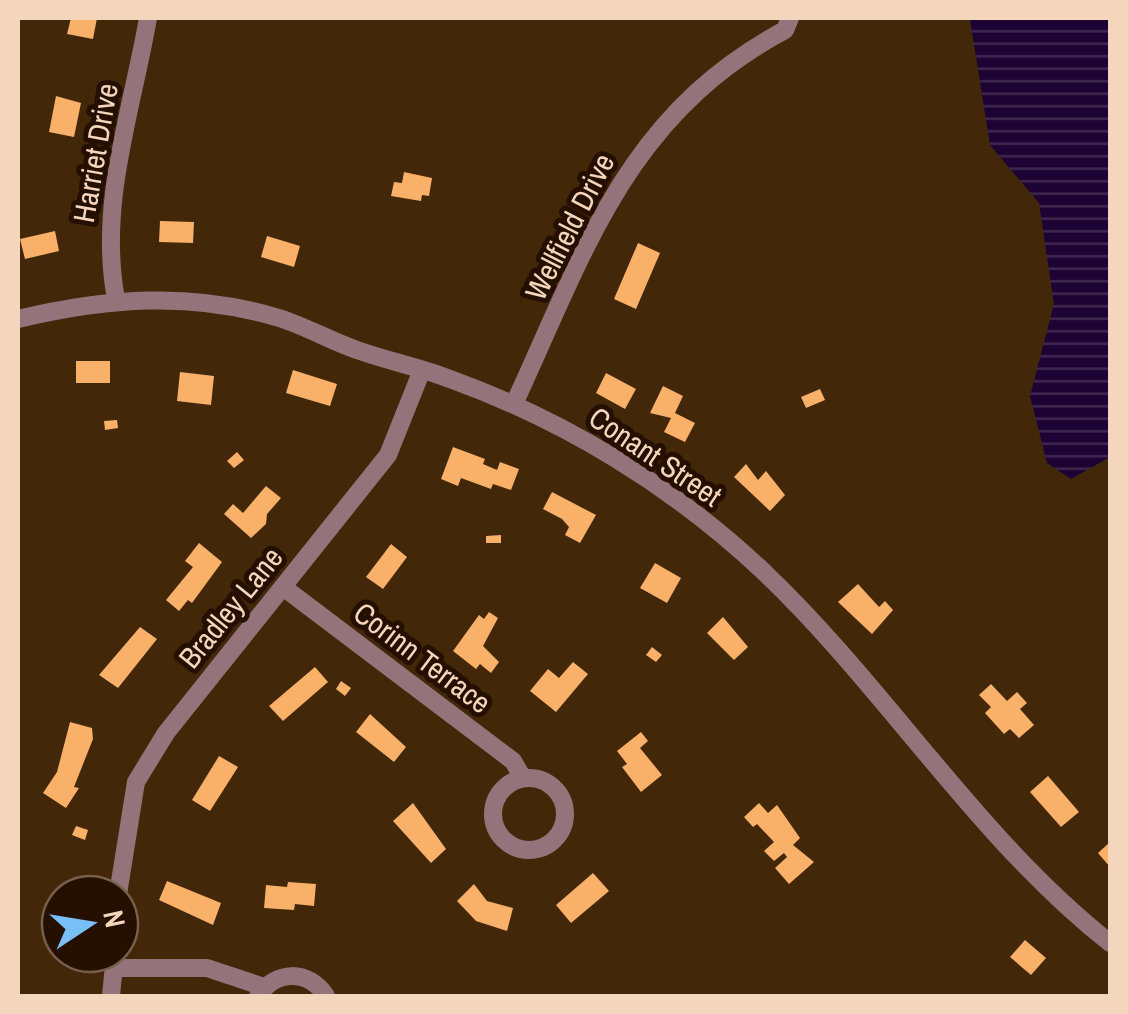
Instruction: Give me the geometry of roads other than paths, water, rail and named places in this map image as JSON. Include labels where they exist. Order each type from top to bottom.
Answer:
[{"type":"street","name":"Harriet Drive","points":[[116,299],[109,258],[111,204],[148,18]]},
{"type":"street","name":"Wellfield Drive","points":[[514,404],[602,215],[648,140],[698,87],[785,30],[790,18]]},
{"type":"street","name":"Conant Street","points":[[18,318],[116,299],[179,300],[246,310],[514,404],[623,462],[746,556],[797,606],[997,832],[1110,943]]},
{"type":"street","name":"Bradley Lane","points":[[121,874],[136,782],[166,734],[388,454],[422,370]]},
{"type":"street","name":"Corinn Terrace","points":[[282,588],[513,761],[523,778],[554,788],[565,820],[554,840],[533,850],[520,850],[500,836],[492,813],[501,790],[523,778]]},
{"type":"street","points":[[140,963],[207,968],[261,992],[274,979],[299,976],[310,980],[326,996]]}]
